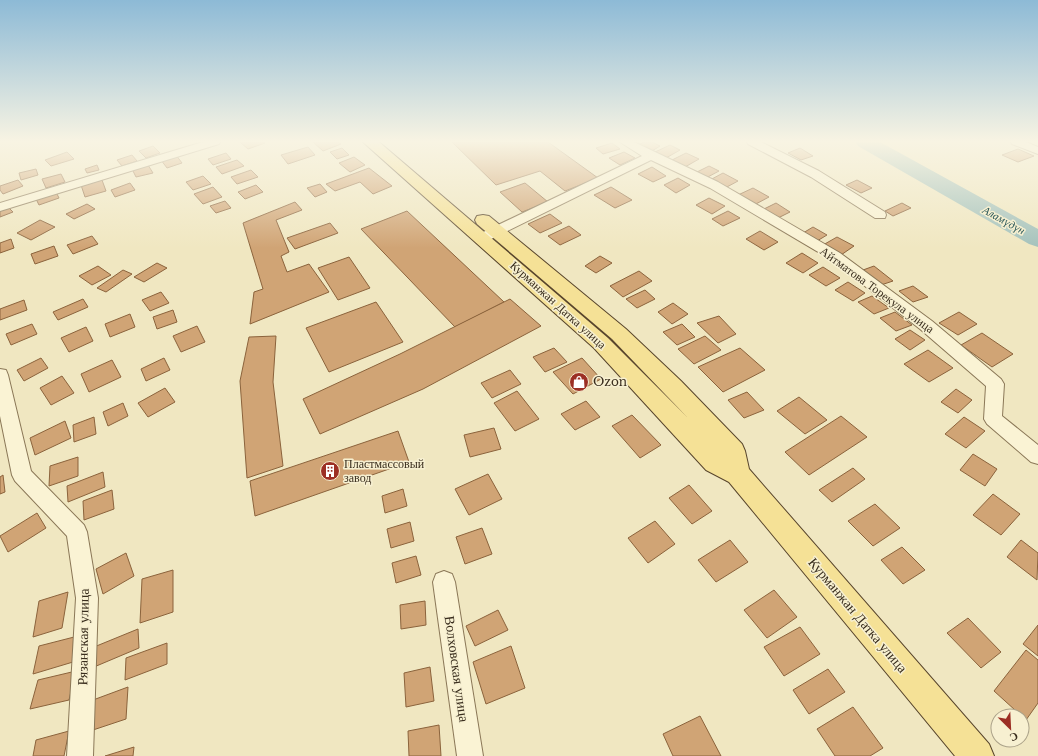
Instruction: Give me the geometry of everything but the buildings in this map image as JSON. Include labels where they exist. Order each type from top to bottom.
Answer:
[{"type":"main road","name":"Курманжан Датка улица","points":[[416,177],[489,234]]},
{"type":"main road","name":"Курманжан Датка улица","points":[[428,177],[489,234],[601,343],[715,462],[738,474],[977,756]]},
{"type":"street","points":[[0,208],[26,198],[96,177]]},
{"type":"street","points":[[489,234],[607,177]]},
{"type":"street","name":"Айтматова Торекула улица","points":[[699,177],[714,184],[835,256],[926,325],[995,384],[993,419],[1038,456]]},
{"type":"street","points":[[820,177],[880,215]]},
{"type":"street","name":"Рязанская улица","points":[[0,375],[22,476],[77,532],[87,598],[80,756]]},
{"type":"street","name":"Волховская улица","points":[[444,582],[470,756]]},
{"type":"waterway","name":"Аламүдүн","points":[[928,177],[1038,239]]},
{"type":"place","name":"Ozon","points":[[579,382]]},
{"type":"place","name":"Пластмассовый завод","points":[[330,471]]}]
